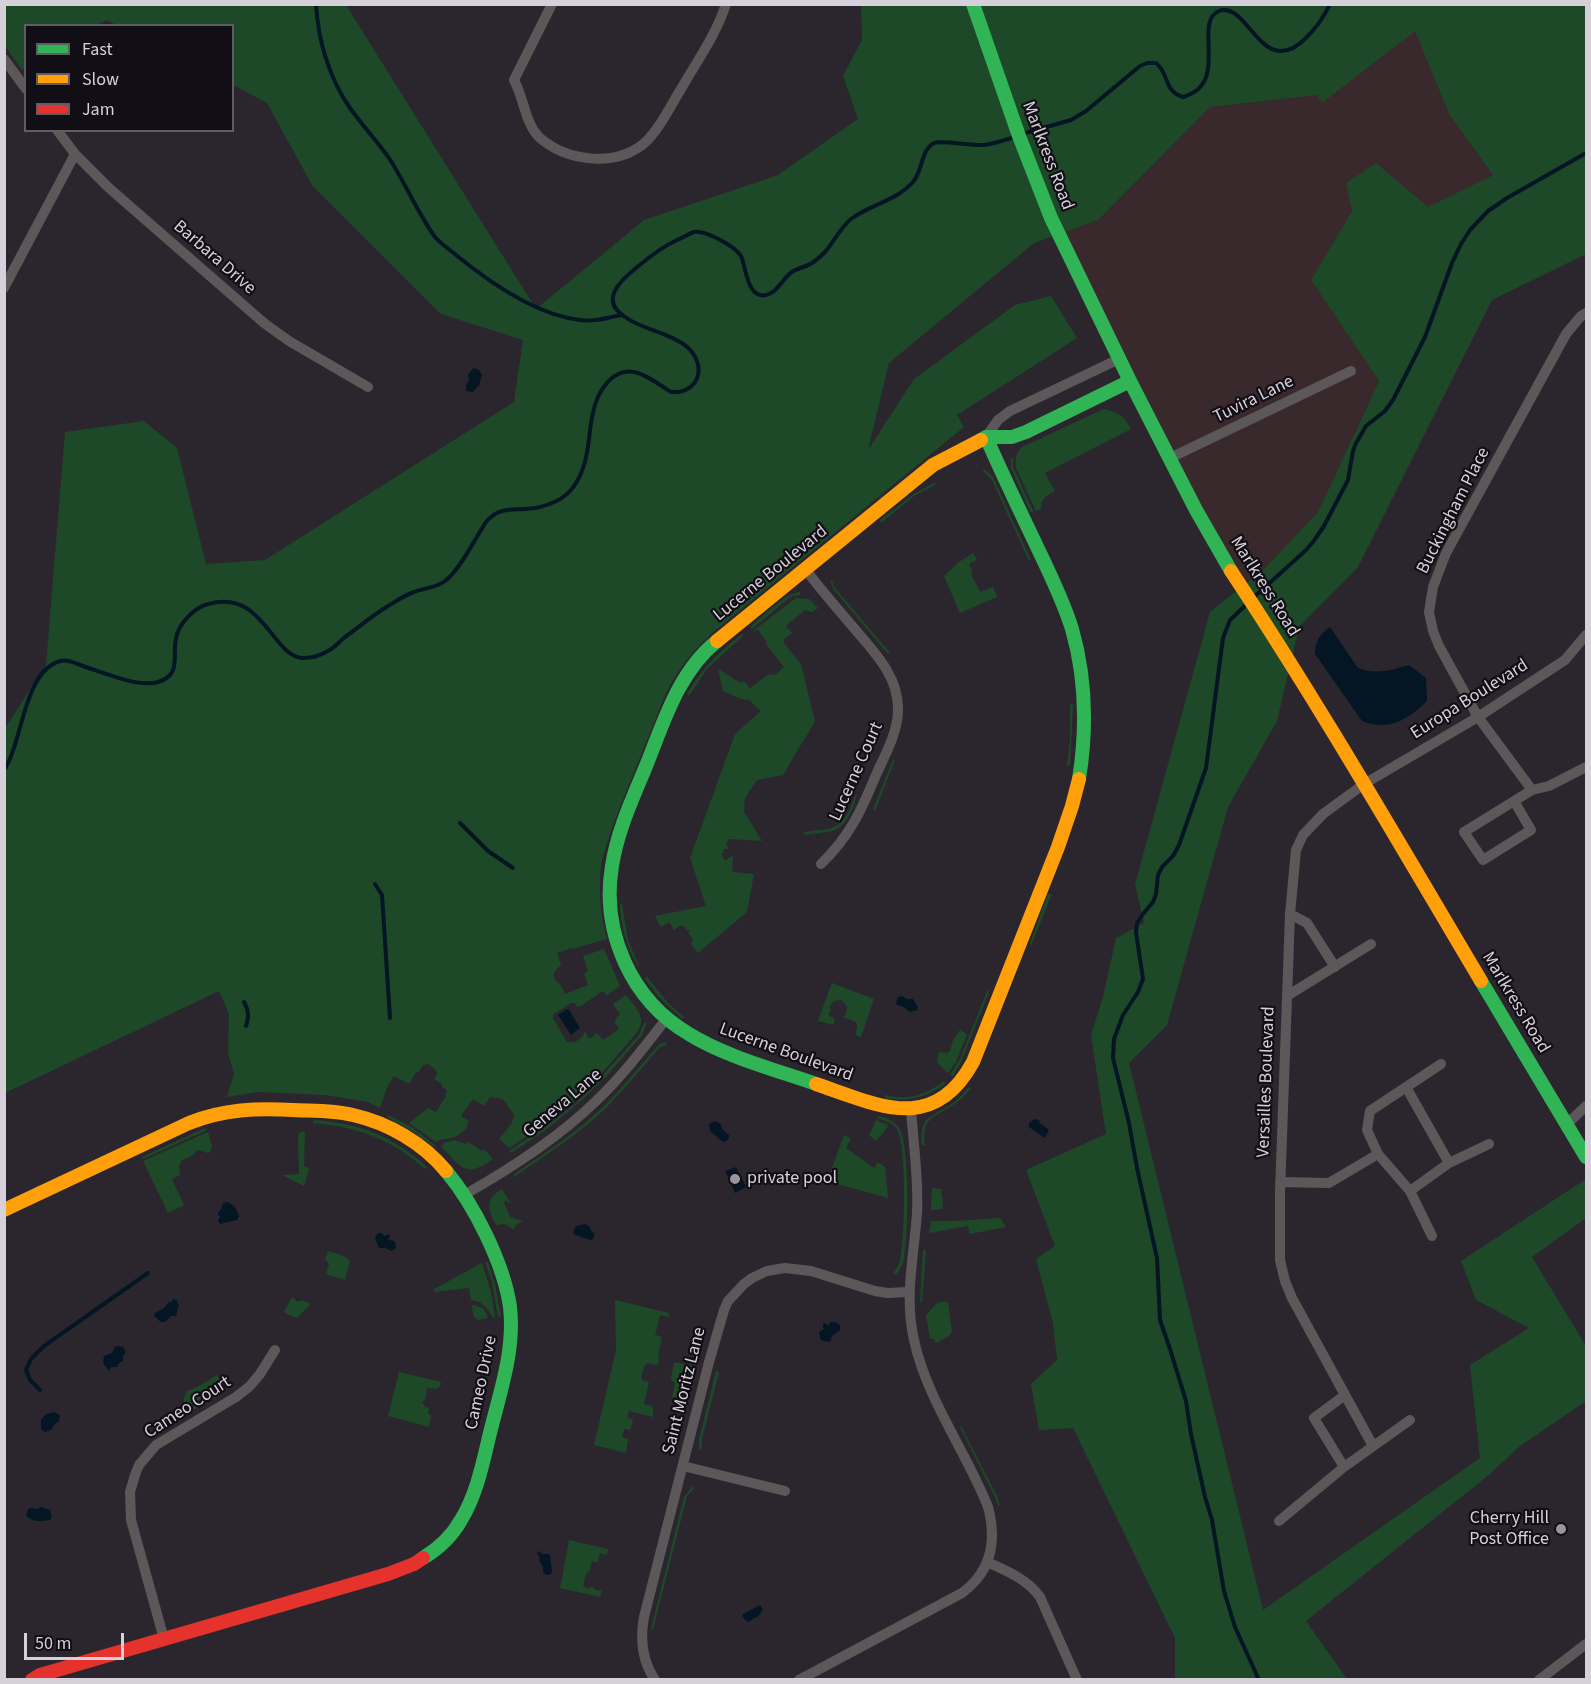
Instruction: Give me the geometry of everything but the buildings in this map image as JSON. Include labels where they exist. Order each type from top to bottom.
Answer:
[{"type":"street","points":[[552,4],[514,80],[519,88],[531,126],[540,137],[558,150],[583,158],[609,159],[629,153],[644,144],[661,123],[720,23],[726,4]]},
{"type":"street","name":"Marlkress Road","points":[[973,4],[1019,136],[1052,218],[1119,359],[1196,510],[1235,578],[1258,611],[1364,784],[1587,1157]]},
{"type":"street","points":[[4,59],[24,85]]},
{"type":"street","name":"Barbara Drive","points":[[58,132],[75,154],[109,188],[264,323],[289,341],[368,387]]},
{"type":"street","points":[[4,288],[75,154]]},
{"type":"street","name":"Buckingham Place","points":[[1532,790],[1478,717],[1439,646],[1429,612],[1433,587],[1446,553],[1566,334],[1581,316],[1587,313]]},
{"type":"street","name":"Lucerne Boulevard","points":[[986,437],[1058,591],[1071,627],[1080,668],[1083,696],[1081,766],[1065,828],[973,1062],[962,1083],[936,1102],[911,1108],[894,1108],[760,1064],[706,1043],[681,1030],[667,1018],[647,998],[632,977],[616,940],[609,890],[610,869],[617,840],[675,696],[695,662],[713,644],[933,465],[986,437],[999,420],[1010,411],[1119,359]]},
{"type":"street","name":"Tuvira Lane","points":[[1170,458],[1351,370]]},
{"type":"street","name":"Lucerne Boulevard","points":[[986,437],[1012,437],[1026,432],[1130,381]]},
{"type":"street","name":"Lucerne Court","points":[[806,570],[880,661],[895,688],[898,708],[887,750],[860,812],[850,831],[821,864]]},
{"type":"street","name":"Europa Boulevard","points":[[1364,784],[1478,717],[1565,660],[1587,635]]},
{"type":"street","points":[[1514,801],[1531,830],[1483,860],[1464,832],[1514,801],[1532,790],[1549,786],[1587,767]]},
{"type":"street","name":"Versailles Boulevard","points":[[1364,784],[1323,814],[1303,835],[1296,850],[1290,914],[1280,1182],[1280,1260],[1292,1298],[1373,1446]]},
{"type":"street","points":[[1290,914],[1307,923],[1335,967]]},
{"type":"street","points":[[1287,996],[1371,944]]},
{"type":"street","name":"Geneva Lane","points":[[464,1194],[534,1151],[576,1119],[618,1079],[667,1018]]},
{"type":"street","points":[[1432,1236],[1410,1191],[1378,1154],[1367,1130],[1370,1111],[1441,1064]]},
{"type":"street","points":[[1406,1087],[1449,1163]]},
{"type":"street","points":[[1567,1124],[1587,1106]]},
{"type":"street","points":[[798,1680],[962,1593],[976,1581],[987,1562],[993,1542],[988,1507],[932,1392],[921,1366],[910,1324],[909,1292],[918,1181],[911,1108]]},
{"type":"street","name":"Cameo Drive","points":[[4,1210],[190,1124],[223,1113],[255,1109],[325,1111],[352,1115],[371,1120],[404,1137],[429,1154],[446,1170],[464,1194],[499,1265],[508,1298],[511,1331],[506,1370],[476,1490],[462,1520],[436,1550],[406,1568],[49,1672],[32,1680]]},
{"type":"street","points":[[1410,1191],[1449,1163],[1489,1144]]},
{"type":"street","points":[[1280,1182],[1329,1183],[1378,1154]]},
{"type":"street","name":"Saint Moritz Lane","points":[[655,1680],[646,1662],[641,1630],[709,1362],[723,1310],[728,1301],[744,1284],[767,1271],[784,1268],[811,1271],[875,1291],[909,1292]]},
{"type":"street","name":"Cameo Court","points":[[164,1638],[131,1520],[130,1492],[135,1475],[139,1465],[156,1445],[236,1397],[250,1386],[275,1350]]},
{"type":"street","points":[[1344,1467],[1314,1419],[1345,1395]]},
{"type":"street","points":[[1279,1521],[1344,1467],[1410,1420]]},
{"type":"street","points":[[683,1466],[785,1491]]},
{"type":"street","points":[[987,1562],[1018,1577],[1035,1590],[1077,1680]]},
{"type":"street","points":[[1539,1680],[1587,1644]]},
{"type":"shaded area","points":[[1415,30],[1449,114],[1493,175],[1428,207],[1376,163],[1352,211],[1311,280],[1379,380],[1318,512],[1264,569],[1241,584],[1061,233],[1098,220],[1210,107],[1317,95],[1322,102]]},
{"type":"green space","points":[[5,5],[346,5],[536,309],[644,220],[778,175],[858,119],[843,76],[862,40],[861,5],[1586,5],[1586,254],[1492,300],[1358,567],[1299,627],[1277,721],[1228,807],[1167,1025],[1129,1063],[1263,1610],[1480,1458],[1470,1365],[1529,1328],[1476,1300],[1461,1261],[1586,1179],[1586,1218],[1532,1257],[1586,1346],[1586,1401],[1520,1446],[1490,1474],[1306,1621],[1347,1679],[1175,1679],[1175,1638],[1073,1428],[1039,1430],[1031,1384],[1057,1360],[1053,1323],[1036,1259],[1055,1246],[1026,1170],[1106,1134],[1091,1035],[1103,997],[1116,938],[1144,923],[1135,884],[1210,612],[1264,569],[1318,512],[1379,381],[1311,280],[1352,211],[1346,183],[1376,163],[1428,207],[1493,175],[1449,114],[1415,31],[1322,103],[1317,95],[1210,107],[1098,220],[1034,243],[889,363],[868,450],[914,379],[1015,305],[1051,296],[1077,338],[957,415],[964,427],[717,629],[682,666],[666,693],[616,817],[602,860],[600,898],[607,939],[557,953],[561,965],[554,975],[565,994],[588,985],[584,974],[588,971],[583,956],[604,949],[620,986],[607,995],[601,992],[581,1006],[577,1007],[575,1003],[571,1003],[554,1014],[553,1018],[567,1042],[578,1040],[585,1031],[588,1038],[597,1033],[603,1040],[619,1029],[614,1022],[620,1014],[613,1004],[626,995],[640,1015],[640,1026],[623,1049],[579,1096],[554,1117],[509,1148],[499,1139],[512,1123],[514,1115],[503,1099],[490,1097],[484,1106],[473,1099],[461,1116],[469,1121],[466,1125],[468,1126],[449,1139],[436,1142],[409,1123],[428,1108],[436,1112],[446,1096],[447,1090],[434,1079],[437,1074],[436,1070],[428,1064],[416,1072],[409,1084],[394,1076],[388,1085],[380,1108],[368,1102],[325,1095],[258,1092],[227,1097],[234,1074],[228,1053],[229,1014],[219,991],[5,1093],[4,730],[46,665],[65,432],[144,421],[177,448],[206,564],[265,560],[514,402],[523,340],[441,314],[312,185],[267,103],[234,86],[234,24],[114,24],[107,20],[99,24],[24,24],[24,69],[22,70],[5,46]]},
{"type":"green space","points":[[1104,409],[1120,415],[1131,429],[1045,473],[1055,491],[1045,498],[1041,509],[1036,511],[1016,468],[1018,452],[1022,447]]},
{"type":"green space","points":[[1011,458],[1013,458],[1013,467],[1034,513],[1030,512],[1011,468]]},
{"type":"green space","points":[[984,469],[993,477],[1030,558],[1029,561],[992,480],[983,471]]},
{"type":"green space","points":[[934,483],[937,484],[914,496],[881,523],[880,520],[914,494]]},
{"type":"green space","points":[[973,553],[977,560],[969,564],[980,592],[993,587],[997,597],[960,613],[944,576]]},
{"type":"green space","points":[[832,580],[834,587],[890,653],[888,654],[834,590],[830,581]]},
{"type":"green space","points":[[800,592],[800,595],[789,598],[752,629],[750,627],[781,601]]},
{"type":"green space","points":[[796,598],[809,599],[818,608],[812,612],[805,610],[786,626],[792,633],[784,639],[784,643],[801,664],[815,721],[783,775],[757,780],[745,798],[744,812],[762,841],[729,839],[726,844],[728,849],[724,849],[722,855],[724,860],[733,856],[732,872],[754,874],[747,912],[698,953],[691,944],[693,940],[688,933],[689,930],[680,926],[674,930],[669,922],[661,927],[655,916],[706,906],[690,858],[735,734],[761,711],[749,700],[723,691],[718,669],[739,682],[745,682],[750,688],[769,674],[775,675],[784,667],[758,630],[753,631]]},
{"type":"green space","points":[[742,634],[744,635],[707,669],[689,696],[687,694],[705,668]]},
{"type":"green space","points":[[1070,704],[1073,705],[1070,764],[1067,767],[1070,740]]},
{"type":"green space","points":[[893,760],[895,760],[875,811],[873,809]]},
{"type":"green space","points":[[856,794],[851,812],[840,827],[829,832],[805,835],[803,833],[827,829],[843,821]]},
{"type":"green space","points":[[1048,894],[1052,894],[1031,946],[1030,943]]},
{"type":"green space","points":[[620,904],[622,904],[628,940],[639,966],[625,936]]},
{"type":"green space","points":[[647,977],[668,1003],[684,1017],[682,1019],[658,996],[645,979]]},
{"type":"green space","points":[[832,983],[874,999],[861,1037],[856,1035],[856,1022],[843,1017],[847,1006],[841,1000],[834,1001],[830,1006],[828,1013],[835,1019],[833,1025],[818,1021]]},
{"type":"green space","points":[[988,989],[989,992],[961,1062],[953,1076],[950,1075],[960,1059]]},
{"type":"green space","points":[[644,1023],[647,1023],[642,1035],[582,1100],[547,1129],[511,1153],[509,1151],[576,1103],[639,1035]]},
{"type":"green space","points":[[960,1030],[967,1034],[956,1062],[948,1073],[938,1064],[939,1052],[950,1051],[953,1040]]},
{"type":"green space","points":[[666,1042],[667,1044],[659,1048],[596,1117],[514,1177],[513,1175],[592,1117],[617,1093],[655,1049]]},
{"type":"green space","points":[[944,1081],[945,1084],[924,1096],[902,1099],[885,1098],[885,1095],[916,1096]]},
{"type":"green space","points":[[968,1088],[971,1088],[961,1099],[928,1122],[924,1137],[925,1146],[922,1145],[922,1129],[927,1119],[953,1103]]},
{"type":"green space","points":[[388,1115],[410,1126],[435,1145],[434,1147],[387,1117]]},
{"type":"green space","points":[[879,1116],[897,1125],[903,1138],[905,1153],[907,1194],[905,1252],[903,1263],[896,1275],[893,1273],[900,1261],[903,1234],[902,1154],[897,1129],[891,1123],[877,1118]]},
{"type":"green space","points":[[314,1120],[361,1128],[375,1133],[401,1147],[427,1167],[425,1169],[400,1150],[373,1136],[344,1127],[313,1123]]},
{"type":"green space","points":[[876,1120],[888,1125],[876,1141],[869,1135]]},
{"type":"green space","points":[[205,1128],[207,1130],[143,1159],[142,1157]]},
{"type":"green space","points":[[305,1131],[304,1166],[309,1168],[304,1186],[282,1175],[299,1174],[298,1136],[299,1133]]},
{"type":"green space","points":[[208,1132],[212,1147],[210,1152],[198,1150],[182,1160],[179,1166],[180,1175],[172,1179],[184,1205],[168,1213],[143,1161]]},
{"type":"green space","points":[[844,1135],[851,1139],[846,1148],[874,1168],[878,1162],[885,1167],[888,1198],[827,1181]]},
{"type":"green space","points":[[455,1140],[466,1144],[468,1142],[482,1151],[484,1149],[493,1159],[476,1168],[464,1168],[441,1147],[444,1143]]},
{"type":"green space","points":[[932,1188],[941,1189],[942,1209],[931,1210]]},
{"type":"green space","points":[[502,1189],[510,1202],[506,1200],[503,1204],[510,1217],[523,1221],[515,1225],[513,1229],[504,1224],[496,1225],[491,1214],[490,1201]]},
{"type":"green space","points":[[1000,1218],[1006,1227],[970,1234],[968,1226],[929,1233],[931,1221]]},
{"type":"green space","points":[[923,1250],[926,1250],[922,1302],[920,1303]]},
{"type":"green space","points":[[328,1251],[344,1256],[350,1261],[345,1280],[326,1274],[329,1264],[325,1259]]},
{"type":"green space","points":[[485,1262],[488,1262],[495,1284],[501,1316],[498,1317],[492,1282]]},
{"type":"green space","points":[[482,1263],[491,1292],[495,1317],[493,1318],[485,1306],[471,1300],[469,1288],[435,1292],[434,1289]]},
{"type":"green space","points":[[292,1297],[298,1302],[302,1300],[311,1304],[297,1318],[285,1313]]},
{"type":"green space","points":[[615,1300],[669,1313],[669,1317],[660,1315],[655,1335],[662,1337],[658,1365],[647,1363],[641,1377],[643,1381],[649,1382],[644,1404],[653,1406],[653,1417],[629,1411],[627,1418],[633,1420],[630,1430],[624,1429],[622,1437],[628,1439],[626,1453],[594,1445],[616,1350]]},
{"type":"green space","points":[[948,1302],[952,1332],[936,1343],[934,1339],[930,1339],[926,1315],[937,1303]]},
{"type":"green space","points":[[472,1305],[483,1308],[487,1318],[478,1320],[473,1316]]},
{"type":"green space","points":[[674,1362],[692,1366],[683,1401],[672,1397],[675,1383],[671,1378]]},
{"type":"green space","points":[[716,1371],[719,1372],[700,1450],[699,1440]]},
{"type":"green space","points":[[399,1372],[441,1382],[437,1389],[427,1388],[425,1400],[422,1402],[425,1407],[429,1408],[428,1414],[431,1415],[429,1427],[388,1416]]},
{"type":"green space","points":[[217,1375],[224,1386],[187,1407],[184,1404],[187,1391]]},
{"type":"green space","points":[[225,1388],[226,1391],[174,1421],[172,1418]]},
{"type":"green space","points":[[960,1427],[997,1496],[1000,1505],[998,1506]]},
{"type":"green space","points":[[693,1486],[694,1488],[687,1496],[653,1629],[651,1629],[684,1497]]},
{"type":"green space","points":[[569,1540],[608,1549],[607,1555],[600,1553],[598,1562],[592,1561],[583,1585],[587,1589],[593,1587],[593,1589],[602,1591],[600,1597],[560,1588]]},
{"type":"water","points":[[474,368],[482,375],[479,385],[473,392],[466,391],[466,384],[469,381],[468,374]]},
{"type":"water","points":[[1330,627],[1358,668],[1378,671],[1409,665],[1426,678],[1427,701],[1398,722],[1381,725],[1362,721],[1315,654],[1319,638]]},
{"type":"water","points":[[898,997],[913,999],[918,1007],[917,1010],[910,1012],[897,1005]]},
{"type":"water","points":[[567,1009],[580,1028],[571,1035],[558,1015]]},
{"type":"water","points":[[1034,1119],[1039,1120],[1049,1130],[1045,1138],[1029,1127],[1029,1123]]},
{"type":"water","points":[[715,1121],[721,1124],[722,1129],[729,1135],[727,1141],[723,1142],[710,1131],[709,1124]]},
{"type":"water","name":"private pool","points":[[736,1167],[746,1187],[735,1193],[725,1171]]},
{"type":"water","points":[[228,1202],[235,1207],[239,1216],[237,1220],[220,1224],[218,1212],[223,1203]]},
{"type":"water","points":[[585,1224],[595,1234],[591,1240],[575,1235],[573,1232],[576,1226]]},
{"type":"water","points":[[378,1233],[384,1236],[389,1234],[388,1240],[395,1241],[396,1248],[391,1251],[379,1248],[375,1238]]},
{"type":"water","points":[[173,1299],[179,1304],[176,1316],[171,1316],[165,1322],[161,1322],[154,1316],[156,1312],[163,1309]]},
{"type":"water","points":[[831,1322],[840,1325],[840,1330],[832,1336],[830,1342],[823,1341],[820,1339],[819,1332],[824,1329],[823,1324],[826,1323],[828,1326]]},
{"type":"water","points":[[118,1346],[123,1347],[126,1352],[123,1361],[117,1367],[111,1367],[109,1371],[103,1363],[104,1356],[112,1353]]},
{"type":"water","points":[[54,1412],[60,1415],[59,1421],[51,1430],[45,1432],[41,1429],[41,1420],[46,1414]]},
{"type":"water","points":[[41,1507],[50,1510],[52,1518],[50,1520],[40,1521],[28,1518],[26,1515],[28,1509]]},
{"type":"water","points":[[538,1551],[550,1555],[551,1574],[546,1575],[543,1572]]},
{"type":"water","points":[[760,1605],[763,1609],[758,1617],[749,1622],[746,1621],[743,1614]]},
{"type":"waterway","points":[[316,4],[322,45],[336,84],[350,108],[389,158],[437,240],[498,286],[547,312],[585,320],[621,315]]},
{"type":"waterway","points":[[1022,134],[1071,120],[1086,111],[1140,66],[1147,63],[1156,63],[1160,67],[1169,87],[1177,94],[1183,97],[1197,90],[1205,80],[1208,67],[1209,27],[1212,17],[1219,11],[1229,11],[1239,17],[1267,46],[1278,51],[1291,49],[1306,38],[1330,4]]},
{"type":"waterway","points":[[4,770],[38,679],[48,668],[60,661],[72,662],[130,681],[158,682],[166,679],[173,670],[176,638],[180,627],[188,617],[208,604],[227,602],[242,606],[254,614],[292,655],[303,658],[317,656],[331,649],[371,617],[401,598],[445,581],[460,564],[486,522],[494,515],[507,510],[544,506],[566,495],[574,486],[582,470],[595,405],[608,382],[621,373],[638,373],[671,392],[689,388],[698,376],[697,361],[686,346],[625,317],[617,311],[614,304],[613,297],[619,285],[630,273],[661,249],[694,232],[712,236],[738,252],[752,289],[762,295],[769,294],[776,290],[792,272],[810,264],[826,251],[851,219],[899,194],[913,182],[926,151],[934,143],[984,145],[1015,137]]},
{"type":"waterway","points":[[1254,597],[1305,551],[1324,526],[1348,480],[1356,443],[1366,426],[1385,411],[1393,400],[1425,337],[1452,263],[1470,230],[1488,211],[1507,198],[1586,153]]},
{"type":"waterway","points":[[1249,602],[1230,620],[1223,638],[1206,768],[1179,845],[1173,856],[1162,867],[1158,875],[1153,902],[1137,923],[1136,932],[1143,979],[1138,992],[1123,1015],[1114,1039],[1113,1058],[1157,1258],[1160,1320],[1186,1401],[1191,1434],[1212,1520],[1224,1591],[1235,1627],[1259,1680]]},
{"type":"waterway","points":[[460,823],[488,851],[513,868]]},
{"type":"waterway","points":[[375,884],[382,895],[390,1018]]},
{"type":"waterway","points":[[244,1002],[248,1014],[246,1026]]},
{"type":"waterway","points":[[40,1390],[30,1380],[26,1370],[31,1359],[44,1346],[148,1273]]},
{"type":"traffic: fast","points":[[973,4],[1019,136],[1051,218],[1130,381],[1196,510],[1231,571]]},
{"type":"traffic: fast","points":[[981,440],[986,437],[1012,437],[1026,432],[1130,381]]},
{"type":"traffic: fast","points":[[986,437],[1053,581],[1077,647],[1084,704],[1079,779]]},
{"type":"traffic: fast","points":[[717,641],[691,668],[681,684],[629,806],[612,866],[611,915],[616,939],[636,983],[651,1003],[669,1020],[689,1034],[718,1049],[816,1084]]},
{"type":"traffic: fast","points":[[1481,981],[1586,1157]]},
{"type":"traffic: fast","points":[[423,1558],[453,1531],[471,1500],[502,1386],[509,1355],[511,1323],[507,1290],[486,1235],[467,1200],[446,1171]]},
{"type":"traffic: slow","points":[[717,641],[933,465],[981,440]]},
{"type":"traffic: slow","points":[[1231,571],[1327,723],[1481,981]]},
{"type":"traffic: slow","points":[[816,1084],[882,1106],[903,1108],[922,1107],[940,1099],[957,1085],[973,1062],[1058,847],[1079,779]]},
{"type":"traffic: slow","points":[[4,1210],[189,1123],[241,1110],[346,1113],[392,1129],[416,1143],[446,1171]]},
{"type":"traffic: jam","points":[[32,1680],[40,1675],[388,1574],[423,1558]]},
{"type":"place","name":"private pool","points":[[735,1179]]},
{"type":"place","name":"Cherry Hill Post Office","points":[[1561,1529]]}]
